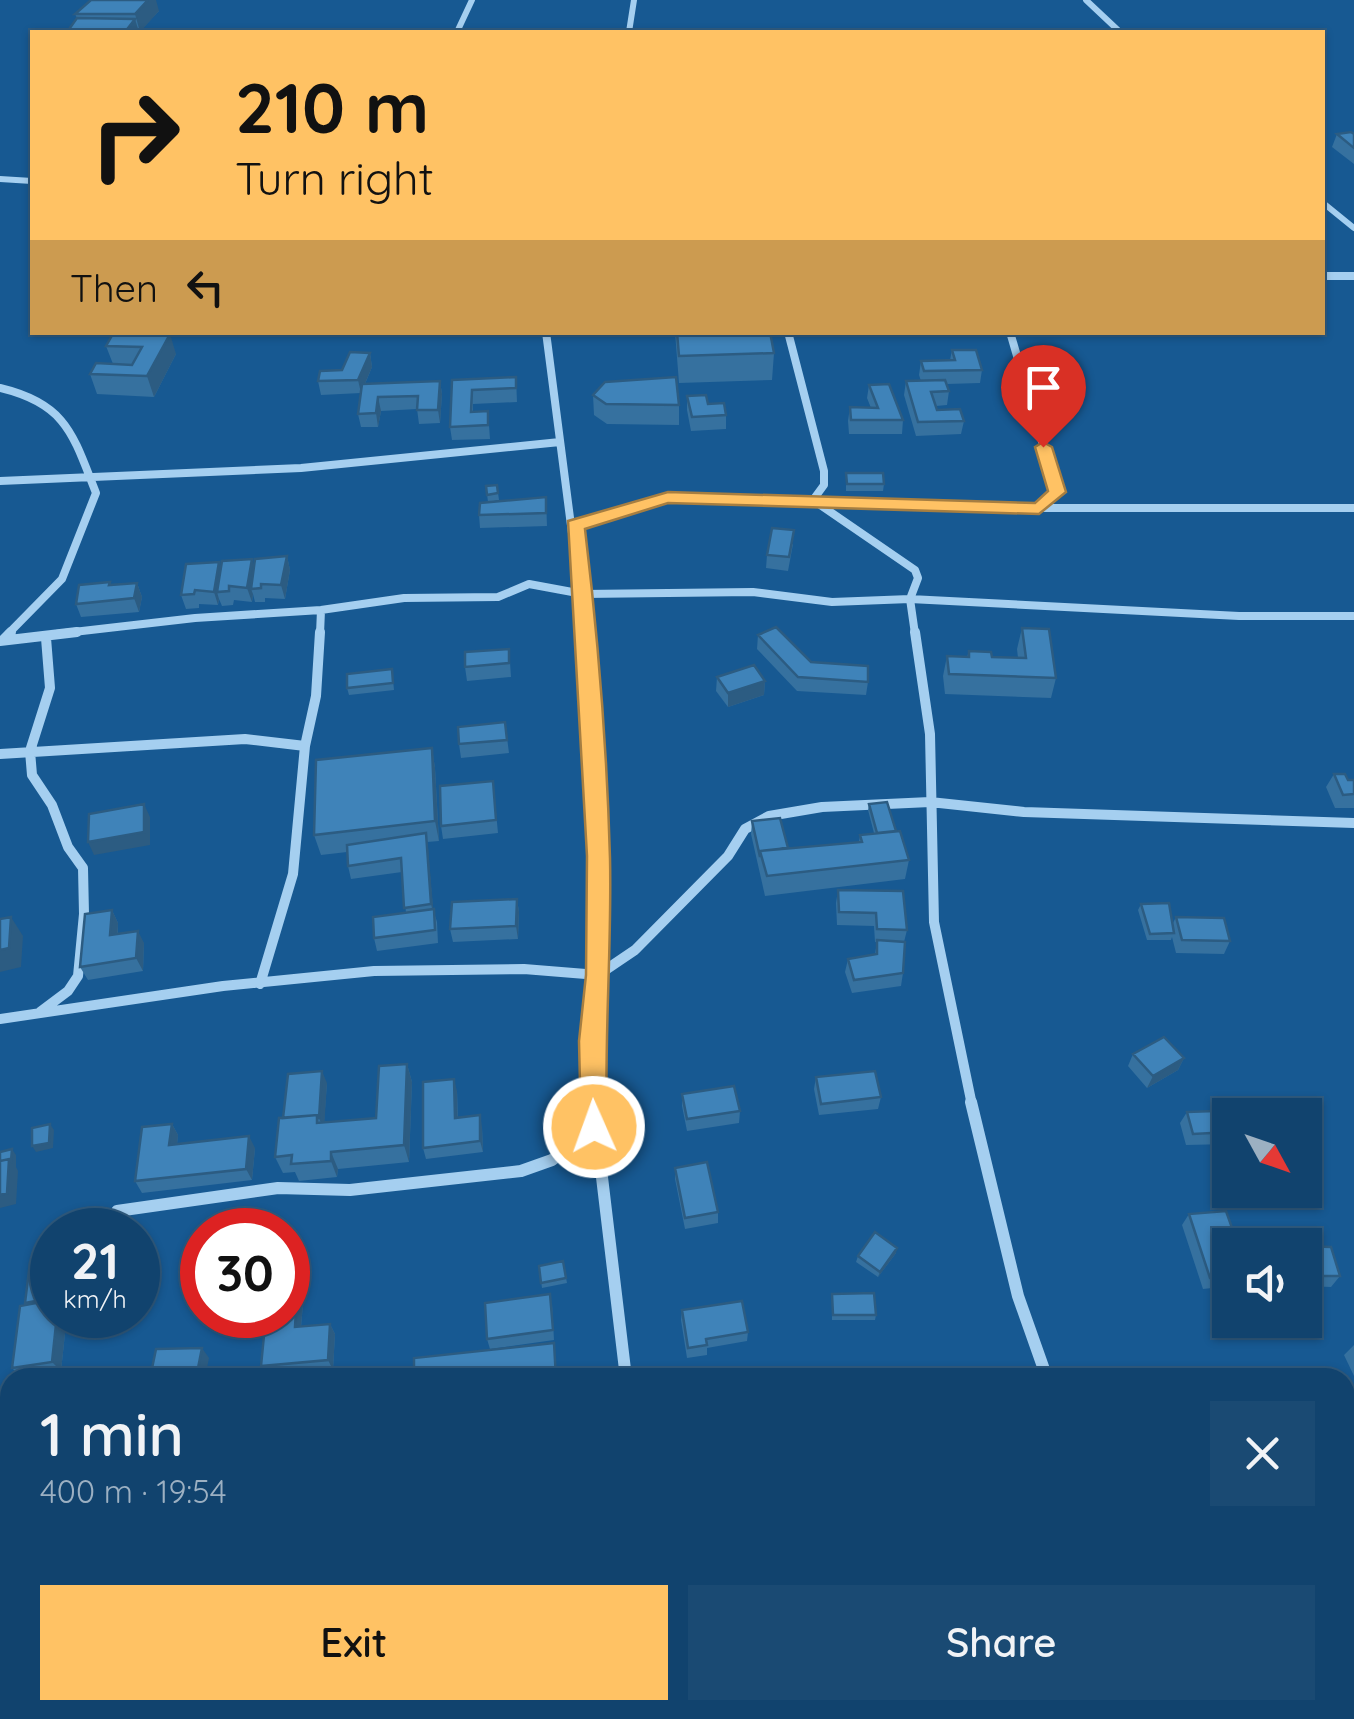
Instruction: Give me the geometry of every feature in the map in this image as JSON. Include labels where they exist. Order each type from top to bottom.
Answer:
[{"type":"street","points":[[459,30],[472,0]]},
{"type":"street","points":[[629,30],[634,0]]},
{"type":"street","points":[[1086,0],[1118,30]]},
{"type":"street","points":[[0,179],[30,181]]},
{"type":"street","points":[[1325,204],[1354,228]]},
{"type":"street","points":[[1325,276],[1354,276]]},
{"type":"street","points":[[546,335],[583,594],[598,856],[598,975],[592,1041],[594,1127],[625,1368]]},
{"type":"street","points":[[789,335],[824,471],[824,486],[813,500]]},
{"type":"street","points":[[1011,335],[1057,492],[1039,508]]},
{"type":"street","points":[[0,388],[50,404],[62,413],[96,493],[62,579],[2,641]]},
{"type":"street","points":[[0,480],[314,467],[560,442]]},
{"type":"street","points":[[575,526],[668,498],[1039,508],[1354,508]]},
{"type":"street","points":[[813,500],[915,570],[918,578],[910,599],[930,734],[934,922],[964,1073],[1018,1296],[1044,1368]]},
{"type":"street","points":[[2,641],[404,598],[498,597],[528,584],[583,594],[754,592],[832,602],[910,599],[1239,616],[1354,616]]},
{"type":"street","points":[[260,984],[293,874],[305,746],[316,696],[320,610]]},
{"type":"street","points":[[39,1014],[68,990],[78,976],[84,868],[68,847],[52,804],[32,775],[30,751],[50,688],[46,638]]},
{"type":"street","points":[[0,754],[245,739],[305,746]]},
{"type":"street","points":[[0,1019],[336,974],[540,968],[598,975],[634,950],[728,856],[745,829],[769,816],[822,807],[930,802],[1024,812],[1354,823]]},
{"type":"street","points":[[138,1208],[278,1188],[350,1190],[417,1186],[521,1171],[552,1160],[594,1127]]},
{"type":"building","points":[[91,0],[148,0],[135,14],[75,14]]},
{"type":"building","points":[[77,18],[135,19],[127,30],[68,30]]},
{"type":"building","points":[[1337,134],[1354,134],[1354,148]]},
{"type":"building","points":[[112,335],[169,335],[147,376],[90,374],[96,363],[132,365],[142,347],[106,346]]},
{"type":"building","points":[[677,335],[771,335],[774,353],[679,356]]},
{"type":"building","points":[[952,350],[976,350],[982,370],[924,371],[921,361],[955,360]]},
{"type":"building","points":[[350,352],[370,353],[358,380],[318,381],[320,371],[342,370]]},
{"type":"building","points":[[516,377],[516,388],[472,390],[471,412],[488,411],[488,425],[450,427],[452,380]]},
{"type":"building","points":[[676,377],[679,405],[606,404],[593,395],[605,382]]},
{"type":"building","points":[[945,380],[949,391],[931,392],[937,410],[960,409],[964,421],[918,422],[906,381]]},
{"type":"building","points":[[440,381],[438,410],[417,410],[418,396],[378,397],[376,413],[358,414],[362,384]]},
{"type":"building","points":[[889,384],[903,420],[851,420],[850,407],[878,408],[869,385]]},
{"type":"building","points":[[706,395],[708,404],[724,403],[726,415],[692,417],[687,396]]},
{"type":"building","points":[[846,473],[883,473],[884,484],[847,484]]},
{"type":"building","points":[[497,485],[498,493],[487,495],[486,486]]},
{"type":"building","points":[[546,497],[546,513],[479,515],[480,503]]},
{"type":"building","points":[[772,528],[794,530],[789,557],[767,555]]},
{"type":"building","points":[[287,556],[281,585],[261,584],[261,588],[251,589],[255,559]]},
{"type":"building","points":[[252,559],[247,588],[229,586],[229,591],[217,592],[222,561]]},
{"type":"building","points":[[219,562],[214,592],[195,590],[194,594],[181,595],[186,564]]},
{"type":"building","points":[[110,582],[109,585],[137,583],[134,598],[76,604],[79,585]]},
{"type":"building","points":[[776,627],[811,662],[868,666],[868,682],[798,677],[758,635]]},
{"type":"building","points":[[1022,628],[1049,629],[1056,678],[949,674],[947,656],[969,657],[969,651],[991,652],[992,657],[1026,658]]},
{"type":"building","points":[[509,649],[509,663],[465,667],[465,652]]},
{"type":"building","points":[[754,665],[765,681],[728,693],[717,677]]},
{"type":"building","points":[[392,669],[393,683],[347,688],[347,674]]},
{"type":"building","points":[[505,722],[507,740],[459,744],[458,727]]},
{"type":"building","points":[[432,748],[435,821],[314,835],[316,760]]},
{"type":"building","points":[[1334,774],[1345,774],[1348,780],[1354,780],[1354,794],[1343,795]]},
{"type":"building","points":[[493,781],[496,820],[441,826],[440,786]]},
{"type":"building","points":[[887,802],[896,831],[877,833],[869,804]]},
{"type":"building","points":[[144,804],[144,832],[88,842],[89,814]]},
{"type":"building","points":[[780,818],[788,848],[760,851],[760,857],[752,821]]},
{"type":"building","points":[[900,831],[909,860],[767,876],[760,851],[862,842],[860,835]]},
{"type":"building","points":[[426,833],[431,904],[404,908],[401,858],[348,866],[347,845]]},
{"type":"building","points":[[838,890],[903,891],[907,930],[877,929],[876,913],[839,912]]},
{"type":"building","points":[[517,899],[516,926],[450,929],[452,902]]},
{"type":"building","points":[[1169,903],[1174,933],[1150,934],[1141,904]]},
{"type":"building","points":[[434,909],[435,930],[374,938],[373,917]]},
{"type":"building","points":[[112,910],[110,935],[138,931],[136,958],[80,967],[85,914]]},
{"type":"building","points":[[11,917],[9,948],[0,950],[0,919]]},
{"type":"building","points":[[1176,917],[1224,918],[1230,941],[1182,940]]},
{"type":"building","points":[[877,940],[905,942],[903,973],[854,980],[848,959],[877,954]]},
{"type":"building","points":[[1164,1037],[1184,1058],[1153,1076],[1133,1054]]},
{"type":"building","points":[[407,1064],[404,1145],[331,1152],[331,1161],[291,1164],[292,1155],[275,1157],[279,1118],[317,1115],[317,1123],[376,1118],[379,1066]]},
{"type":"building","points":[[322,1071],[319,1118],[283,1118],[288,1074]]},
{"type":"building","points":[[875,1071],[881,1097],[821,1104],[816,1077]]},
{"type":"building","points":[[454,1079],[455,1118],[480,1115],[480,1141],[423,1148],[423,1082]]},
{"type":"building","points":[[734,1086],[740,1111],[687,1119],[682,1094]]},
{"type":"building","points":[[1212,1111],[1212,1133],[1193,1134],[1187,1112]]},
{"type":"building","points":[[50,1124],[49,1143],[32,1146],[32,1128]]},
{"type":"building","points":[[172,1124],[169,1145],[249,1136],[246,1169],[135,1181],[142,1127]]},
{"type":"building","points":[[12,1149],[11,1161],[0,1161],[0,1152]]},
{"type":"building","points":[[9,1159],[7,1193],[0,1195],[0,1161]]},
{"type":"building","points":[[707,1162],[718,1212],[685,1218],[675,1168]]},
{"type":"building","points":[[1226,1211],[1232,1228],[1212,1228],[1212,1278],[1210,1278],[1189,1214]]},
{"type":"building","points":[[875,1232],[897,1248],[880,1272],[858,1256]]},
{"type":"building","points":[[1322,1247],[1331,1247],[1340,1276],[1322,1276]]},
{"type":"building","points":[[563,1261],[566,1278],[541,1283],[539,1266]]},
{"type":"building","points":[[30,1262],[30,1302],[25,1303]]},
{"type":"building","points":[[874,1293],[876,1315],[833,1315],[832,1294]]},
{"type":"building","points":[[550,1294],[553,1330],[487,1339],[485,1303]]},
{"type":"building","points":[[742,1301],[748,1332],[706,1339],[707,1345],[688,1348],[682,1310]]},
{"type":"building","points":[[30,1304],[30,1338],[55,1338],[52,1362],[12,1368],[20,1306]]},
{"type":"building","points":[[330,1324],[328,1360],[261,1366],[264,1338],[310,1338],[310,1326]]},
{"type":"building","points":[[554,1343],[555,1368],[414,1368],[414,1358]]},
{"type":"building","points":[[202,1348],[198,1368],[152,1368],[156,1349]]},
{"type":"route","points":[[594,1127],[592,1041],[598,975],[598,856],[583,594],[575,526],[652,499],[668,498],[1039,508],[1057,492],[1043,447]]}]
